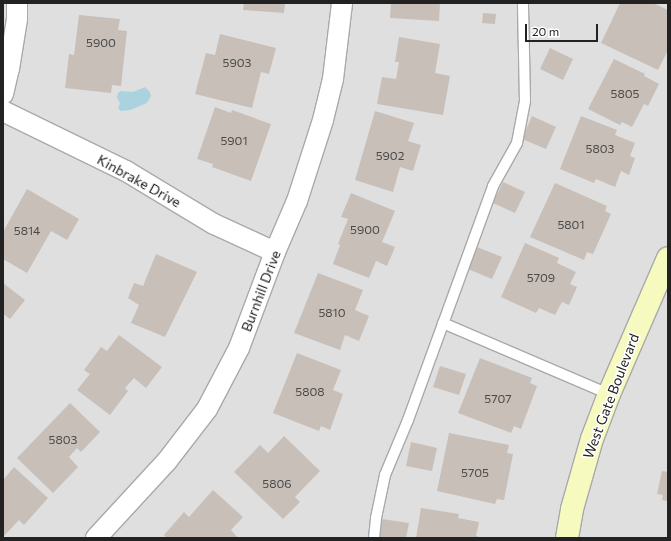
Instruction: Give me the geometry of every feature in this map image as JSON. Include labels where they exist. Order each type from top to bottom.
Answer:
[{"type":"main road","name":"West Gate Boulevard","points":[[567,538],[572,509],[592,439],[609,394],[668,258]]},
{"type":"street","points":[[3,94],[17,19],[17,3]]},
{"type":"street","name":"Burnhill Drive","points":[[96,538],[167,461],[207,409],[239,348],[275,252],[297,201],[323,120],[333,79],[342,3]]},
{"type":"street","name":"Kinbrake Drive","points":[[3,111],[126,171],[214,224],[275,252]]},
{"type":"lane","points":[[374,538],[376,518],[385,475],[493,186],[517,143],[525,101],[523,3]]},
{"type":"lane","points":[[443,323],[609,394]]},
{"type":"shaded area","points":[[3,3],[668,3],[668,538],[3,538]]},
{"type":"water","points":[[145,87],[150,92],[151,96],[147,103],[130,110],[121,111],[118,108],[120,103],[117,98],[118,93],[121,91],[133,92]]},
{"type":"building","points":[[244,3],[285,3],[284,13],[243,10]]},
{"type":"building","points":[[391,3],[440,3],[439,21],[390,18]]},
{"type":"building","points":[[620,3],[653,3],[668,10],[668,50],[658,70],[601,43]]},
{"type":"building","points":[[483,13],[496,14],[495,24],[482,23]]},
{"type":"building","points":[[79,15],[120,19],[118,30],[127,31],[121,86],[112,85],[111,93],[65,88],[69,54],[74,55]]},
{"type":"building","points":[[220,34],[276,48],[269,74],[261,72],[252,108],[195,94],[206,53],[215,55]]},
{"type":"building","points":[[399,37],[440,44],[435,73],[450,76],[443,115],[377,104],[382,77],[396,79],[399,62],[395,62]]},
{"type":"building","points":[[550,48],[573,59],[563,80],[540,69]]},
{"type":"building","points":[[614,59],[645,74],[644,76],[659,84],[648,106],[644,104],[632,127],[622,122],[620,125],[588,109]]},
{"type":"building","points":[[215,107],[231,113],[232,110],[271,124],[251,181],[212,167],[213,164],[197,159]]},
{"type":"building","points":[[375,111],[414,123],[408,141],[421,145],[413,171],[400,167],[393,192],[355,180]]},
{"type":"building","points":[[532,116],[556,127],[546,149],[522,139]]},
{"type":"building","points":[[581,116],[617,130],[615,135],[635,143],[630,156],[635,158],[629,175],[621,171],[615,187],[596,179],[594,183],[560,169]]},
{"type":"building","points":[[503,182],[525,192],[515,213],[493,203]]},
{"type":"building","points":[[555,183],[607,206],[605,211],[611,214],[593,254],[587,252],[584,260],[530,237]]},
{"type":"building","points":[[27,189],[79,219],[67,240],[51,231],[27,273],[3,259],[3,232]]},
{"type":"building","points":[[351,193],[395,211],[382,242],[395,247],[387,266],[376,261],[369,278],[333,264],[340,245],[338,244],[348,219],[341,217]]},
{"type":"building","points":[[525,243],[559,258],[557,263],[576,272],[570,284],[577,287],[569,305],[562,302],[555,315],[539,308],[536,313],[501,297]]},
{"type":"building","points":[[477,247],[502,257],[492,279],[468,269]]},
{"type":"building","points":[[156,254],[197,272],[165,337],[131,323],[139,305],[128,298],[134,283],[143,286]]},
{"type":"building","points":[[318,273],[363,290],[355,310],[369,316],[359,341],[345,335],[340,350],[294,333]]},
{"type":"building","points":[[3,283],[25,300],[10,319],[3,314]]},
{"type":"building","points":[[119,335],[162,367],[146,388],[134,378],[125,388],[128,391],[110,415],[77,390],[90,374],[84,370],[101,347],[107,351]]},
{"type":"building","points":[[297,353],[341,370],[333,390],[343,394],[330,430],[321,426],[319,431],[273,413]]},
{"type":"building","points":[[480,358],[532,378],[530,383],[537,386],[521,429],[514,426],[511,433],[458,413]]},
{"type":"building","points":[[440,366],[466,374],[459,395],[433,387]]},
{"type":"building","points":[[70,403],[100,432],[81,452],[77,448],[69,457],[78,467],[53,493],[17,458]]},
{"type":"building","points":[[449,433],[509,445],[507,453],[513,454],[504,500],[497,499],[495,504],[437,491]]},
{"type":"building","points":[[284,436],[320,471],[295,497],[300,502],[283,519],[234,472],[260,445],[268,453]]},
{"type":"building","points":[[411,442],[437,448],[432,471],[406,466]]},
{"type":"building","points":[[14,467],[48,498],[24,525],[19,520],[3,537],[3,480]]},
{"type":"building","points":[[662,471],[668,472],[668,501],[662,500],[663,495],[657,494]]},
{"type":"building","points":[[213,490],[243,517],[231,530],[238,538],[167,538],[164,535],[184,512],[189,517]]},
{"type":"building","points":[[421,508],[459,514],[458,518],[479,522],[476,536],[482,538],[416,538]]},
{"type":"building","points":[[382,519],[409,523],[406,538],[380,538]]}]
